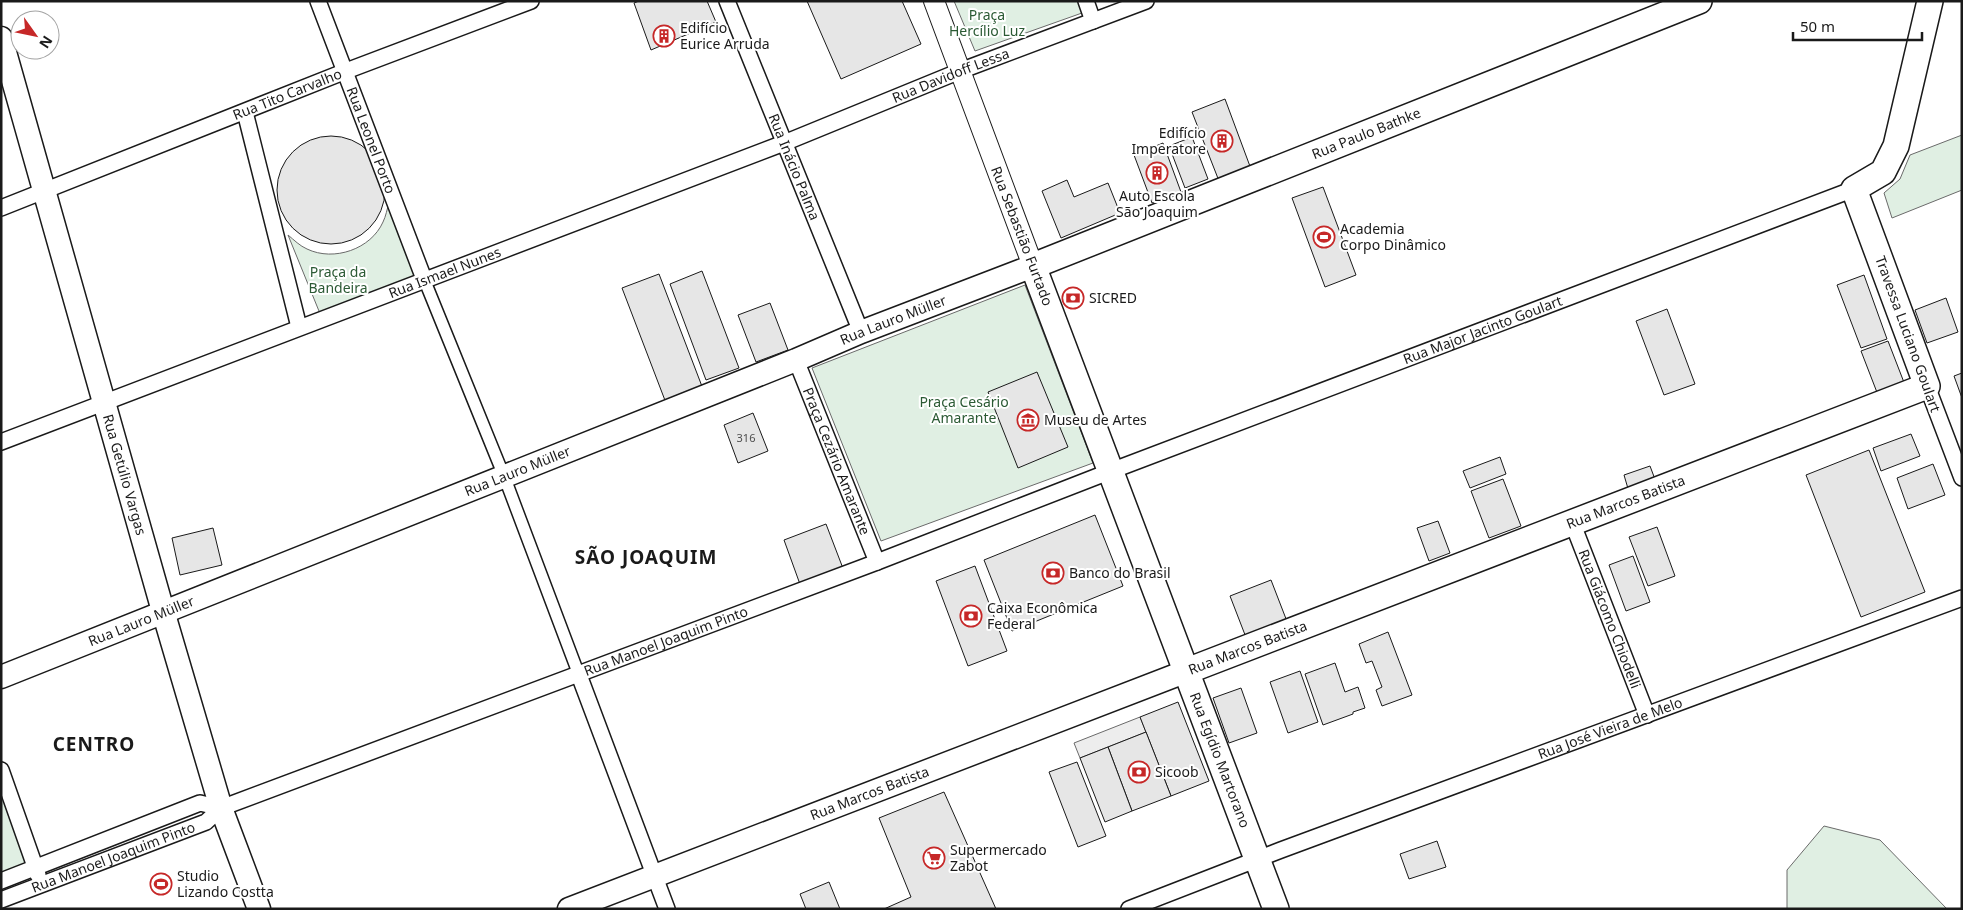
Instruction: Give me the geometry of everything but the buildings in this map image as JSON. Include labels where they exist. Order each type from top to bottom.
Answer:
[{"type":"main road","name":"Rua Paulo Bathke","points":[[1033,266],[1699,1]]},
{"type":"main road","points":[[1854,189],[1883,172],[1896,146],[1930,1]]},
{"type":"main road","name":"Rua Getúlio Vargas","points":[[1,38],[220,808],[258,909]]},
{"type":"main road","name":"Travessa Luciano Goulart","points":[[1854,189],[1927,386]]},
{"type":"main road","name":"Rua Lauro Müller","points":[[1,676],[796,360],[861,332],[1033,266]]},
{"type":"main road","name":"Rua Sebastião Furtado","points":[[1033,266],[1111,471]]},
{"type":"main road","name":"Rua Marcos Batista","points":[[569,909],[1927,386]]},
{"type":"main road","name":"Rua Egídio Martorano","points":[[1111,471],[1276,909]]},
{"type":"street","name":"Rua Leonel Porto","points":[[318,1],[424,279]]},
{"type":"street","name":"Rua Tito Carvalho","points":[[1,208],[346,71],[531,1]]},
{"type":"street","name":"Rua Inácio Palma","points":[[727,1],[861,332]]},
{"type":"street","name":"Rua Sebastião Furtado","points":[[934,1],[1033,266]]},
{"type":"street","points":[[1086,1],[1093,22]]},
{"type":"street","name":"Rua Davidoff Lessa","points":[[784,143],[960,71],[1146,1]]},
{"type":"street","points":[[244,112],[299,327]]},
{"type":"street","name":"Rua Ismael Nunes","points":[[1,442],[104,401],[784,143]]},
{"type":"street","name":"Rua Major Jacinto Goulart","points":[[1111,471],[1854,189]]},
{"type":"street","points":[[424,279],[504,476],[667,909]]},
{"type":"street","name":"Praça Cezário Amarante","points":[[796,360],[877,562]]},
{"type":"street","name":"Travessa Luciano Goulart","points":[[1927,386],[1962,478]]},
{"type":"street","name":"Rua Manoel Joaquim Pinto","points":[[1,900],[206,822],[220,808],[579,675],[1111,471]]},
{"type":"street","name":"Rua Giácomo Chiodelli","points":[[1572,522],[1647,715]]},
{"type":"street","name":"Rua José Vieira de Melo","points":[[1129,909],[1258,859],[1962,598]]},
{"type":"street","points":[[1,770],[41,884]]},
{"type":"street","name":"Rua Manoel Joaquim Pinto","points":[[1,881],[35,866],[200,803],[220,808]]},
{"type":"green space","name":"Praça Hercílio Luz","points":[[954,1],[1078,1],[1082,13],[975,51]]},
{"type":"green space","points":[[1962,135],[1962,190],[1892,218],[1884,193],[1900,179],[1910,155]]},
{"type":"green space","name":"Praça da Bandeira","points":[[389,203],[418,278],[321,316],[288,235],[307,249],[318,253],[340,253],[351,250],[361,246],[377,231],[384,220]]},
{"type":"green space","name":"Praça Cesário Amarante","points":[[1025,285],[1093,463],[881,541],[812,368]]},
{"type":"green space","points":[[1,792],[28,866],[1,877]]},
{"type":"green space","points":[[1824,826],[1880,840],[1947,909],[1787,909],[1787,870]]},
{"type":"shaded area","points":[[1140,717],[1146,732],[1080,758],[1074,743]]},
{"type":"place","name":"Edifício Eurice Arruda","points":[[664,36]]},
{"type":"place","name":"Edifício Imperatore","points":[[1222,141]]},
{"type":"place","name":"Auto Escola São Joaquim","points":[[1157,173]]},
{"type":"place","name":"Academia Corpo Dinâmico","points":[[1324,237]]},
{"type":"place","name":"SICRED","points":[[1073,298]]},
{"type":"place","name":"Museu de Artes","points":[[1028,420]]},
{"type":"place","name":"Banco do Brasil","points":[[1053,573]]},
{"type":"place","name":"Caixa Econômica Federal","points":[[971,616]]},
{"type":"place","name":"Sicoob","points":[[1139,772]]},
{"type":"place","name":"Supermercado Zabot","points":[[934,858]]},
{"type":"place","name":"Studio Lizando Costta","points":[[161,884]]},
{"type":"district","name":"SÃO JOAQUIM","points":[[646,557]]},
{"type":"district","name":"CENTRO","points":[[94,744]]}]
